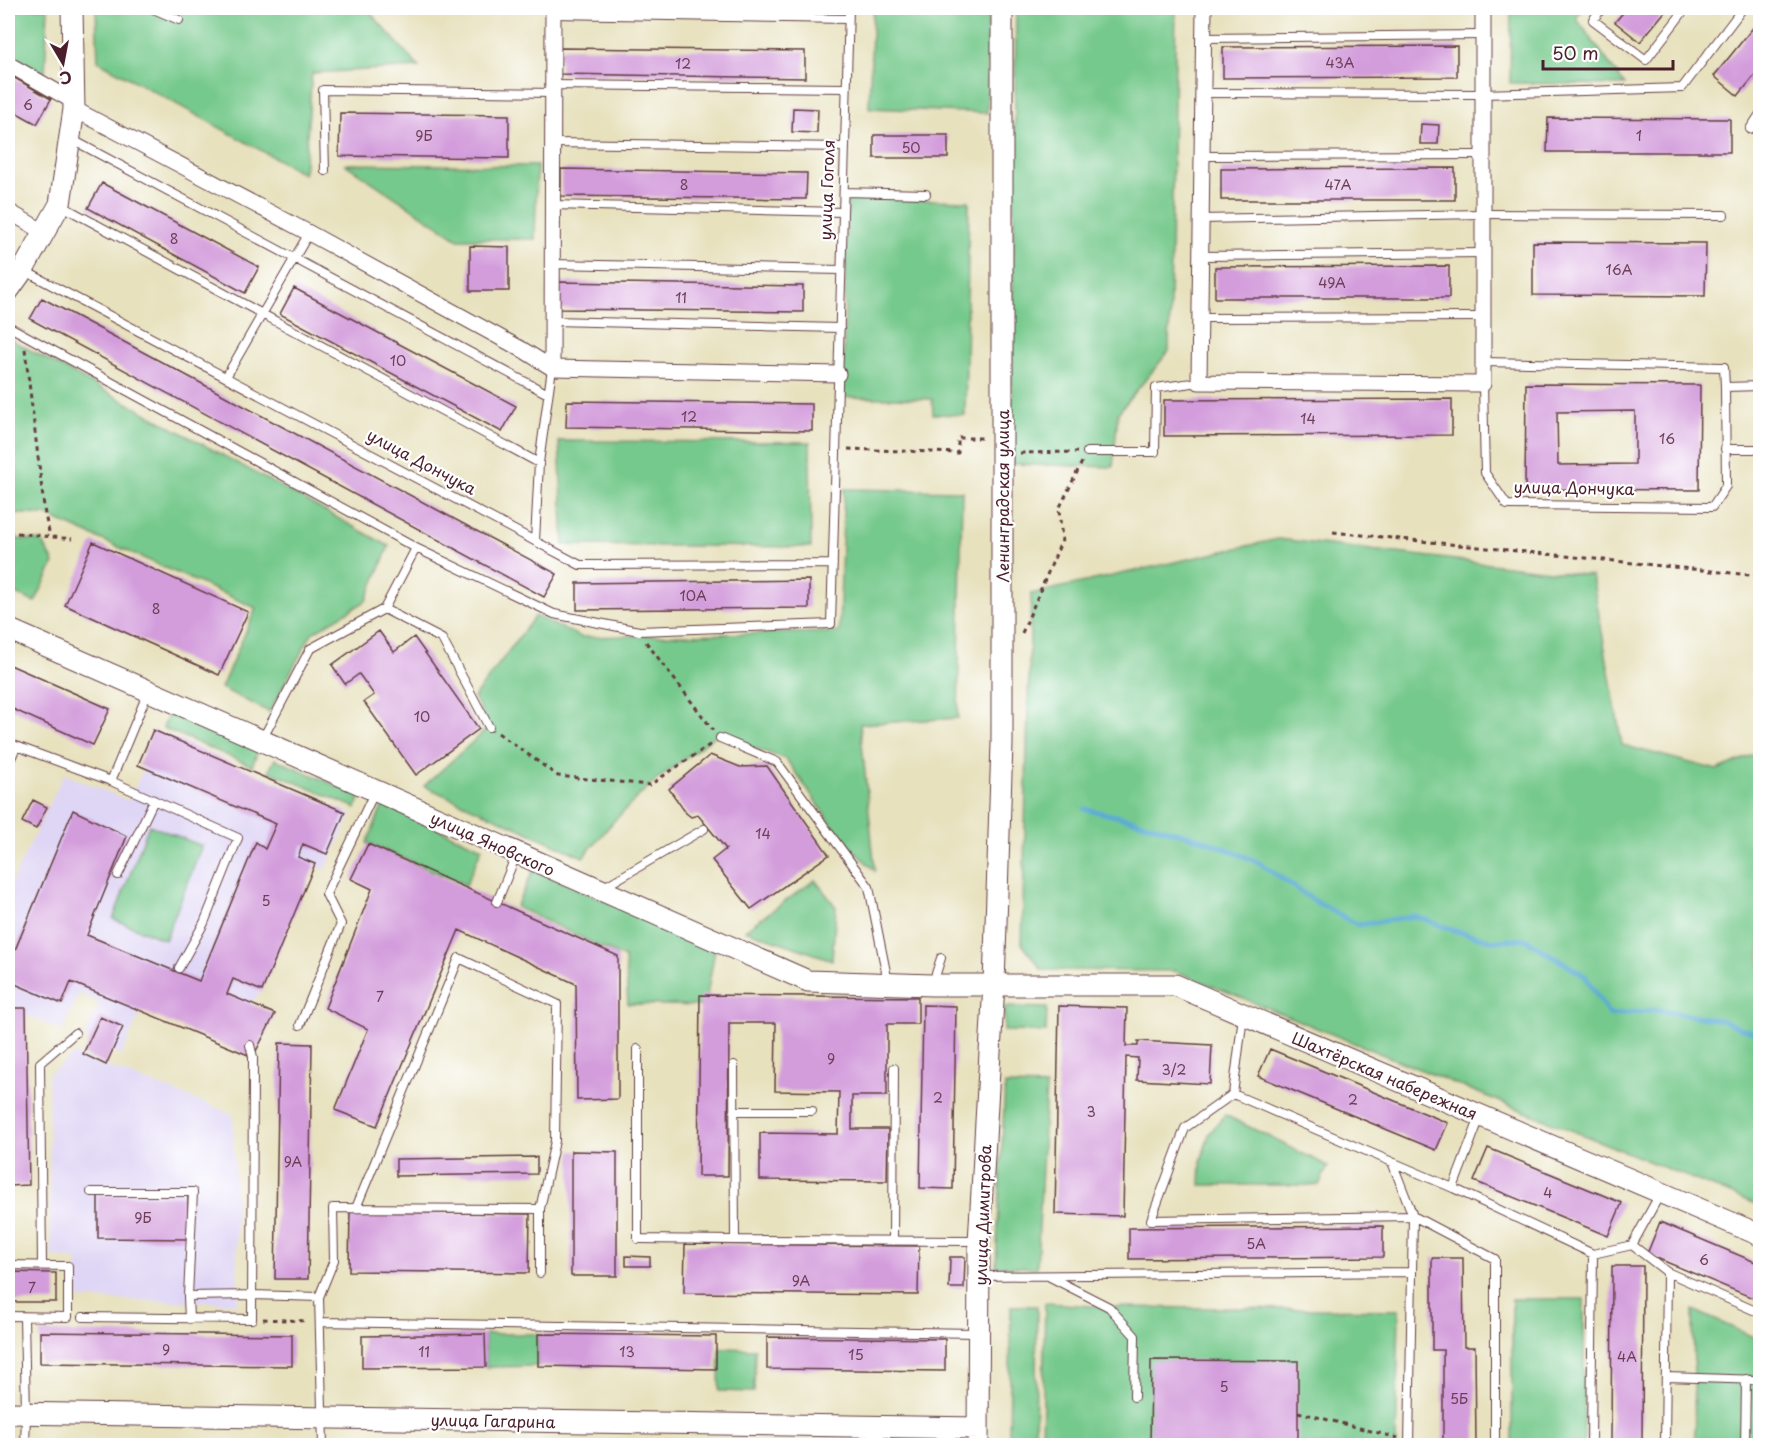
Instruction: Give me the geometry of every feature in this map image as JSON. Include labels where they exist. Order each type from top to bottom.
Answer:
[{"type":"street","points":[[13,280],[60,204],[73,105],[72,8]]},
{"type":"street","name":"Ленинградская улица","points":[[994,984],[1002,744],[1002,8]]},
{"type":"street","points":[[1204,8],[1199,382],[1483,384],[1483,8]]},
{"type":"street","points":[[552,368],[553,11]]},
{"type":"street","points":[[8,64],[73,105],[552,368],[838,374]]},
{"type":"street","points":[[8,211],[44,232]]},
{"type":"street","name":"улица Яновского","points":[[8,629],[808,981],[932,985],[994,984]]},
{"type":"street","name":"Шахтёрская набережная","points":[[994,984],[1175,986],[1761,1234]]},
{"type":"street","name":"улица Димитрова","points":[[978,1437],[979,1242],[994,984]]},
{"type":"street","name":"улица Гагарина","points":[[17,1414],[323,1418],[978,1437]]},
{"type":"lane","points":[[151,8],[179,20]]},
{"type":"lane","name":"улица Гоголя","points":[[639,631],[831,624],[849,8]]},
{"type":"lane","points":[[1602,8],[1593,20],[1646,60],[1686,8]]},
{"type":"lane","points":[[1202,93],[1483,94],[1682,88],[1743,8]]},
{"type":"lane","points":[[553,11],[848,19]]},
{"type":"lane","points":[[1202,38],[1483,35]]},
{"type":"lane","points":[[325,171],[323,90],[846,88]]},
{"type":"lane","points":[[1750,129],[1761,114]]},
{"type":"lane","points":[[69,139],[549,394]]},
{"type":"lane","points":[[552,143],[845,147]]},
{"type":"lane","points":[[1202,156],[1483,155]]},
{"type":"lane","points":[[843,192],[926,194]]},
{"type":"lane","points":[[60,204],[539,463]]},
{"type":"lane","points":[[552,205],[843,212]]},
{"type":"lane","points":[[1200,219],[1484,214],[1724,215]]},
{"type":"lane","points":[[226,377],[309,233]]},
{"type":"lane","points":[[1200,256],[1484,253]]},
{"type":"lane","points":[[552,264],[841,270]]},
{"type":"lane","name":"улица Дончука","points":[[13,280],[226,377],[580,565],[833,564]]},
{"type":"lane","points":[[1199,318],[1484,317]]},
{"type":"lane","points":[[552,321],[840,328]]},
{"type":"lane","points":[[8,326],[416,548],[554,614],[639,631]]},
{"type":"lane","points":[[1483,362],[1724,367],[1725,387],[1761,386]]},
{"type":"lane","points":[[536,541],[539,463],[552,368]]},
{"type":"lane","points":[[1087,452],[1155,452],[1156,388],[1199,382]]},
{"type":"lane","name":"улица Дончука","points":[[1483,384],[1485,473],[1507,505],[1712,507],[1726,486],[1725,387]]},
{"type":"lane","points":[[1725,449],[1761,449]]},
{"type":"lane","points":[[262,741],[310,649],[384,609],[416,548]]},
{"type":"lane","points":[[384,609],[442,639],[489,727]]},
{"type":"lane","points":[[111,781],[148,691]]},
{"type":"lane","points":[[720,738],[777,762],[869,887],[888,984]]},
{"type":"lane","points":[[8,743],[111,781],[238,838],[204,923],[179,968]]},
{"type":"lane","points":[[8,765],[16,747]]},
{"type":"lane","points":[[300,1025],[340,924],[326,894],[375,791]]},
{"type":"lane","points":[[118,875],[154,800]]},
{"type":"lane","points":[[600,889],[704,829]]},
{"type":"lane","points":[[497,902],[517,853]]},
{"type":"lane","points":[[356,1208],[459,958],[557,1004],[555,1141],[540,1209],[540,1273]]},
{"type":"lane","points":[[932,985],[941,958]]},
{"type":"lane","points":[[1244,1015],[1233,1094],[1185,1128],[1150,1220],[1413,1216],[1495,1259],[1495,1446]]},
{"type":"lane","points":[[42,1265],[40,1063],[75,1033]]},
{"type":"lane","points":[[83,1317],[252,1319],[253,1057],[250,1045]]},
{"type":"lane","points":[[638,1049],[638,1239],[979,1242]]},
{"type":"lane","points":[[734,1065],[735,1240]]},
{"type":"lane","points":[[893,1241],[894,1068]]},
{"type":"lane","points":[[1233,1094],[1453,1188],[1593,1254],[1632,1245],[1661,1192]]},
{"type":"lane","points":[[734,1111],[812,1111]]},
{"type":"lane","points":[[1453,1188],[1480,1116]]},
{"type":"lane","points":[[1392,1162],[1413,1216],[1409,1443]]},
{"type":"lane","points":[[91,1192],[193,1192],[189,1319]]},
{"type":"lane","points":[[323,1446],[320,1297],[334,1260],[333,1208],[540,1209]]},
{"type":"lane","points":[[1632,1245],[1667,1272],[1761,1313]]},
{"type":"lane","points":[[1591,1446],[1593,1254]]},
{"type":"lane","points":[[8,1265],[68,1266],[68,1317],[8,1316]]},
{"type":"lane","points":[[979,1276],[1412,1272]]},
{"type":"lane","points":[[1665,1446],[1667,1272]]},
{"type":"lane","points":[[1047,1275],[1108,1307],[1135,1336],[1134,1397]]},
{"type":"lane","points":[[188,1296],[252,1294],[320,1297]]},
{"type":"lane","points":[[24,1317],[17,1414],[25,1446]]},
{"type":"lane","points":[[321,1322],[979,1333]]},
{"type":"lane","points":[[1666,1377],[1761,1380]]},
{"type":"lane","points":[[1745,1446],[1746,1379]]},
{"type":"path","points":[[22,332],[45,515],[50,536]]},
{"type":"path","points":[[837,448],[958,453],[958,438],[983,438],[983,447]]},
{"type":"path","points":[[1018,453],[1087,452],[1059,509],[1062,540],[1018,642]]},
{"type":"path","points":[[8,532],[72,539]]},
{"type":"path","points":[[1333,532],[1761,576]]},
{"type":"path","points":[[489,727],[558,776],[650,785],[720,738],[639,631]]},
{"type":"path","points":[[252,1319],[321,1322]]},
{"type":"path","points":[[1298,1412],[1409,1443]]},
{"type":"shaded area","points":[[160,732],[352,814],[325,870],[315,865],[262,991],[250,1003],[271,1017],[142,1009],[121,1056],[84,1038],[99,1003],[79,993],[62,1031],[8,1007],[8,890],[64,774],[129,801]]},
{"type":"shaded area","points":[[74,1054],[233,1114],[238,1303],[78,1299],[77,1260],[51,1256],[48,1075]]},
{"type":"green space","points":[[8,8],[48,8],[45,73],[8,54]]},
{"type":"green space","points":[[96,8],[366,8],[419,67],[312,73],[304,174],[98,61]]},
{"type":"green space","points":[[873,8],[988,8],[987,113],[869,108]]},
{"type":"green space","points":[[1016,8],[1176,8],[1169,351],[1118,413],[1113,467],[1011,464]]},
{"type":"green space","points":[[1511,8],[1584,8],[1576,18],[1625,85],[1510,83]]},
{"type":"green space","points":[[345,164],[537,166],[535,239],[458,239]]},
{"type":"green space","points":[[847,198],[969,201],[965,415],[933,414],[932,399],[843,397]]},
{"type":"green space","points":[[8,338],[389,546],[366,601],[312,633],[269,712],[221,688],[256,608],[46,515],[8,513]]},
{"type":"green space","points":[[559,441],[810,442],[811,547],[564,545]]},
{"type":"green space","points":[[844,489],[962,491],[958,718],[860,724],[875,871],[843,840],[786,759],[716,735],[650,785],[613,822],[583,857],[424,786],[489,727],[474,697],[535,616],[581,637],[839,632]]},
{"type":"green space","points":[[8,538],[42,541],[54,563],[35,602],[8,591]]},
{"type":"green space","points":[[1278,539],[1592,576],[1622,745],[1717,770],[1760,752],[1760,1206],[1175,971],[1042,970],[1022,944],[1031,594]]},
{"type":"green space","points":[[169,713],[258,751],[252,766],[163,728]]},
{"type":"green space","points":[[275,759],[361,796],[356,808],[269,771]]},
{"type":"green space","points":[[383,805],[482,848],[466,885],[367,843]]},
{"type":"green space","points":[[149,825],[202,846],[165,940],[113,919]]},
{"type":"green space","points":[[534,869],[715,950],[705,1006],[628,1004],[625,958],[516,907]]},
{"type":"green space","points":[[815,880],[836,907],[832,960],[745,930]]},
{"type":"green space","points":[[1005,1007],[1047,1008],[1046,1032],[1004,1031]]},
{"type":"green space","points":[[1005,1085],[1046,1086],[1037,1268],[996,1266]]},
{"type":"green space","points":[[1225,1115],[1328,1166],[1319,1185],[1200,1185],[1201,1161],[1209,1134]]},
{"type":"green space","points":[[1512,1299],[1584,1299],[1584,1445],[1512,1445]]},
{"type":"green space","points":[[1045,1303],[1109,1307],[1399,1310],[1396,1445],[1042,1446]]},
{"type":"green space","points":[[1011,1306],[1037,1306],[1035,1445],[1009,1445]]},
{"type":"green space","points":[[1693,1310],[1760,1340],[1760,1445],[1695,1445]]},
{"type":"green space","points":[[485,1334],[538,1334],[538,1366],[486,1367]]},
{"type":"green space","points":[[720,1348],[755,1349],[754,1392],[719,1391]]},
{"type":"building","points":[[1627,8],[1668,8],[1640,42],[1615,22]]},
{"type":"building","points":[[1760,19],[1760,69],[1738,96],[1714,76]]},
{"type":"building","points":[[1457,46],[1457,77],[1223,78],[1223,47]]},
{"type":"building","points":[[560,48],[805,51],[805,78],[560,74]]},
{"type":"building","points":[[8,74],[51,99],[37,124],[8,108]]},
{"type":"building","points":[[793,108],[818,109],[817,133],[792,132]]},
{"type":"building","points":[[340,113],[509,115],[509,158],[339,156]]},
{"type":"building","points":[[1548,118],[1730,119],[1730,152],[1547,152]]},
{"type":"building","points":[[1421,124],[1439,125],[1438,144],[1420,144]]},
{"type":"building","points":[[874,135],[948,135],[948,158],[874,158]]},
{"type":"building","points":[[1455,168],[1455,200],[1221,200],[1221,169]]},
{"type":"building","points":[[561,169],[807,173],[806,199],[561,196]]},
{"type":"building","points":[[102,183],[259,267],[245,293],[88,208]]},
{"type":"building","points":[[1533,242],[1706,243],[1705,296],[1533,295]]},
{"type":"building","points":[[470,246],[509,247],[509,291],[470,291]]},
{"type":"building","points":[[1449,266],[1449,298],[1215,298],[1215,267]]},
{"type":"building","points":[[558,282],[803,286],[803,312],[558,309]]},
{"type":"building","points":[[294,288],[516,406],[502,432],[280,314]]},
{"type":"building","points":[[42,298],[557,574],[544,597],[30,319]]},
{"type":"building","points":[[1526,384],[1700,385],[1699,490],[1525,489]],"holes":[[[1635,411],[1635,464],[1558,465],[1557,412]]]},
{"type":"building","points":[[1452,399],[1452,435],[1164,436],[1164,400]]},
{"type":"building","points":[[567,401],[812,404],[812,431],[566,427]]},
{"type":"building","points":[[93,542],[248,612],[219,675],[65,605]]},
{"type":"building","points":[[809,580],[809,608],[577,610],[577,583]]},
{"type":"building","points":[[379,631],[394,652],[414,637],[479,729],[416,775],[364,702],[374,695],[359,674],[345,684],[332,665]]},
{"type":"building","points":[[8,664],[110,709],[93,745],[8,707]]},
{"type":"building","points":[[153,730],[345,812],[327,854],[303,844],[298,857],[315,864],[262,991],[233,979],[227,994],[275,1014],[253,1057],[71,982],[62,1004],[8,981],[8,967],[73,810],[127,836],[87,935],[199,981],[256,842],[265,849],[276,824],[138,765]]},
{"type":"building","points":[[710,755],[740,767],[767,766],[829,855],[751,909],[712,860],[726,849],[698,815],[691,817],[686,813],[669,789]]},
{"type":"building","points":[[33,800],[47,807],[36,829],[22,822]]},
{"type":"building","points":[[368,844],[618,956],[618,1099],[577,1100],[576,984],[459,930],[377,1126],[335,1110],[368,1029],[325,1008],[372,889],[351,879]]},
{"type":"building","points":[[700,995],[918,997],[918,1024],[887,1024],[887,1096],[852,1096],[852,1129],[888,1129],[887,1181],[760,1180],[760,1133],[838,1134],[839,1092],[775,1091],[776,1023],[729,1023],[728,1176],[698,1176]]},
{"type":"building","points":[[923,1005],[956,1006],[953,1189],[920,1188]]},
{"type":"building","points":[[1059,1006],[1127,1008],[1126,1046],[1138,1046],[1138,1041],[1212,1045],[1210,1084],[1137,1080],[1138,1058],[1126,1057],[1123,1216],[1055,1214]]},
{"type":"building","points":[[8,1008],[26,1008],[29,1185],[8,1186]]},
{"type":"building","points":[[100,1017],[123,1027],[106,1065],[83,1054]]},
{"type":"building","points":[[279,1043],[312,1044],[308,1279],[275,1279]]},
{"type":"building","points":[[1270,1049],[1448,1123],[1436,1150],[1258,1076]]},
{"type":"building","points":[[1488,1148],[1622,1203],[1608,1236],[1474,1181]]},
{"type":"building","points":[[571,1151],[617,1152],[617,1276],[571,1276]]},
{"type":"building","points":[[537,1157],[537,1174],[396,1176],[396,1159]]},
{"type":"building","points":[[98,1195],[188,1196],[188,1239],[98,1238]]},
{"type":"building","points":[[350,1212],[530,1214],[529,1273],[349,1271]]},
{"type":"building","points":[[1660,1222],[1760,1264],[1760,1301],[1647,1254]]},
{"type":"building","points":[[1383,1226],[1383,1257],[1129,1259],[1129,1228]]},
{"type":"building","points":[[685,1244],[919,1246],[918,1295],[684,1293]]},
{"type":"building","points":[[626,1256],[650,1257],[650,1266],[626,1266]]},
{"type":"building","points":[[950,1257],[965,1257],[964,1288],[949,1288]]},
{"type":"building","points":[[1432,1258],[1463,1258],[1464,1347],[1475,1347],[1476,1446],[1443,1446],[1443,1350],[1432,1350]]},
{"type":"building","points":[[1612,1266],[1643,1266],[1642,1446],[1611,1446]]},
{"type":"building","points":[[8,1272],[56,1273],[56,1302],[8,1302]]},
{"type":"building","points":[[40,1332],[292,1335],[292,1366],[40,1363]]},
{"type":"building","points":[[485,1334],[486,1367],[362,1368],[362,1336]]},
{"type":"building","points":[[538,1334],[716,1336],[716,1369],[538,1366]]},
{"type":"building","points":[[767,1337],[945,1339],[945,1371],[767,1369]]},
{"type":"building","points":[[1151,1360],[1298,1361],[1298,1446],[1150,1446]]},
{"type":"building","points":[[1755,1392],[1760,1392],[1760,1446],[1754,1446]]},
{"type":"waterway","points":[[1085,809],[1204,840],[1258,862],[1313,900],[1358,925],[1415,916],[1456,931],[1494,941],[1525,939],[1585,976],[1609,1015],[1656,1010],[1720,1020],[1760,1035]]}]
